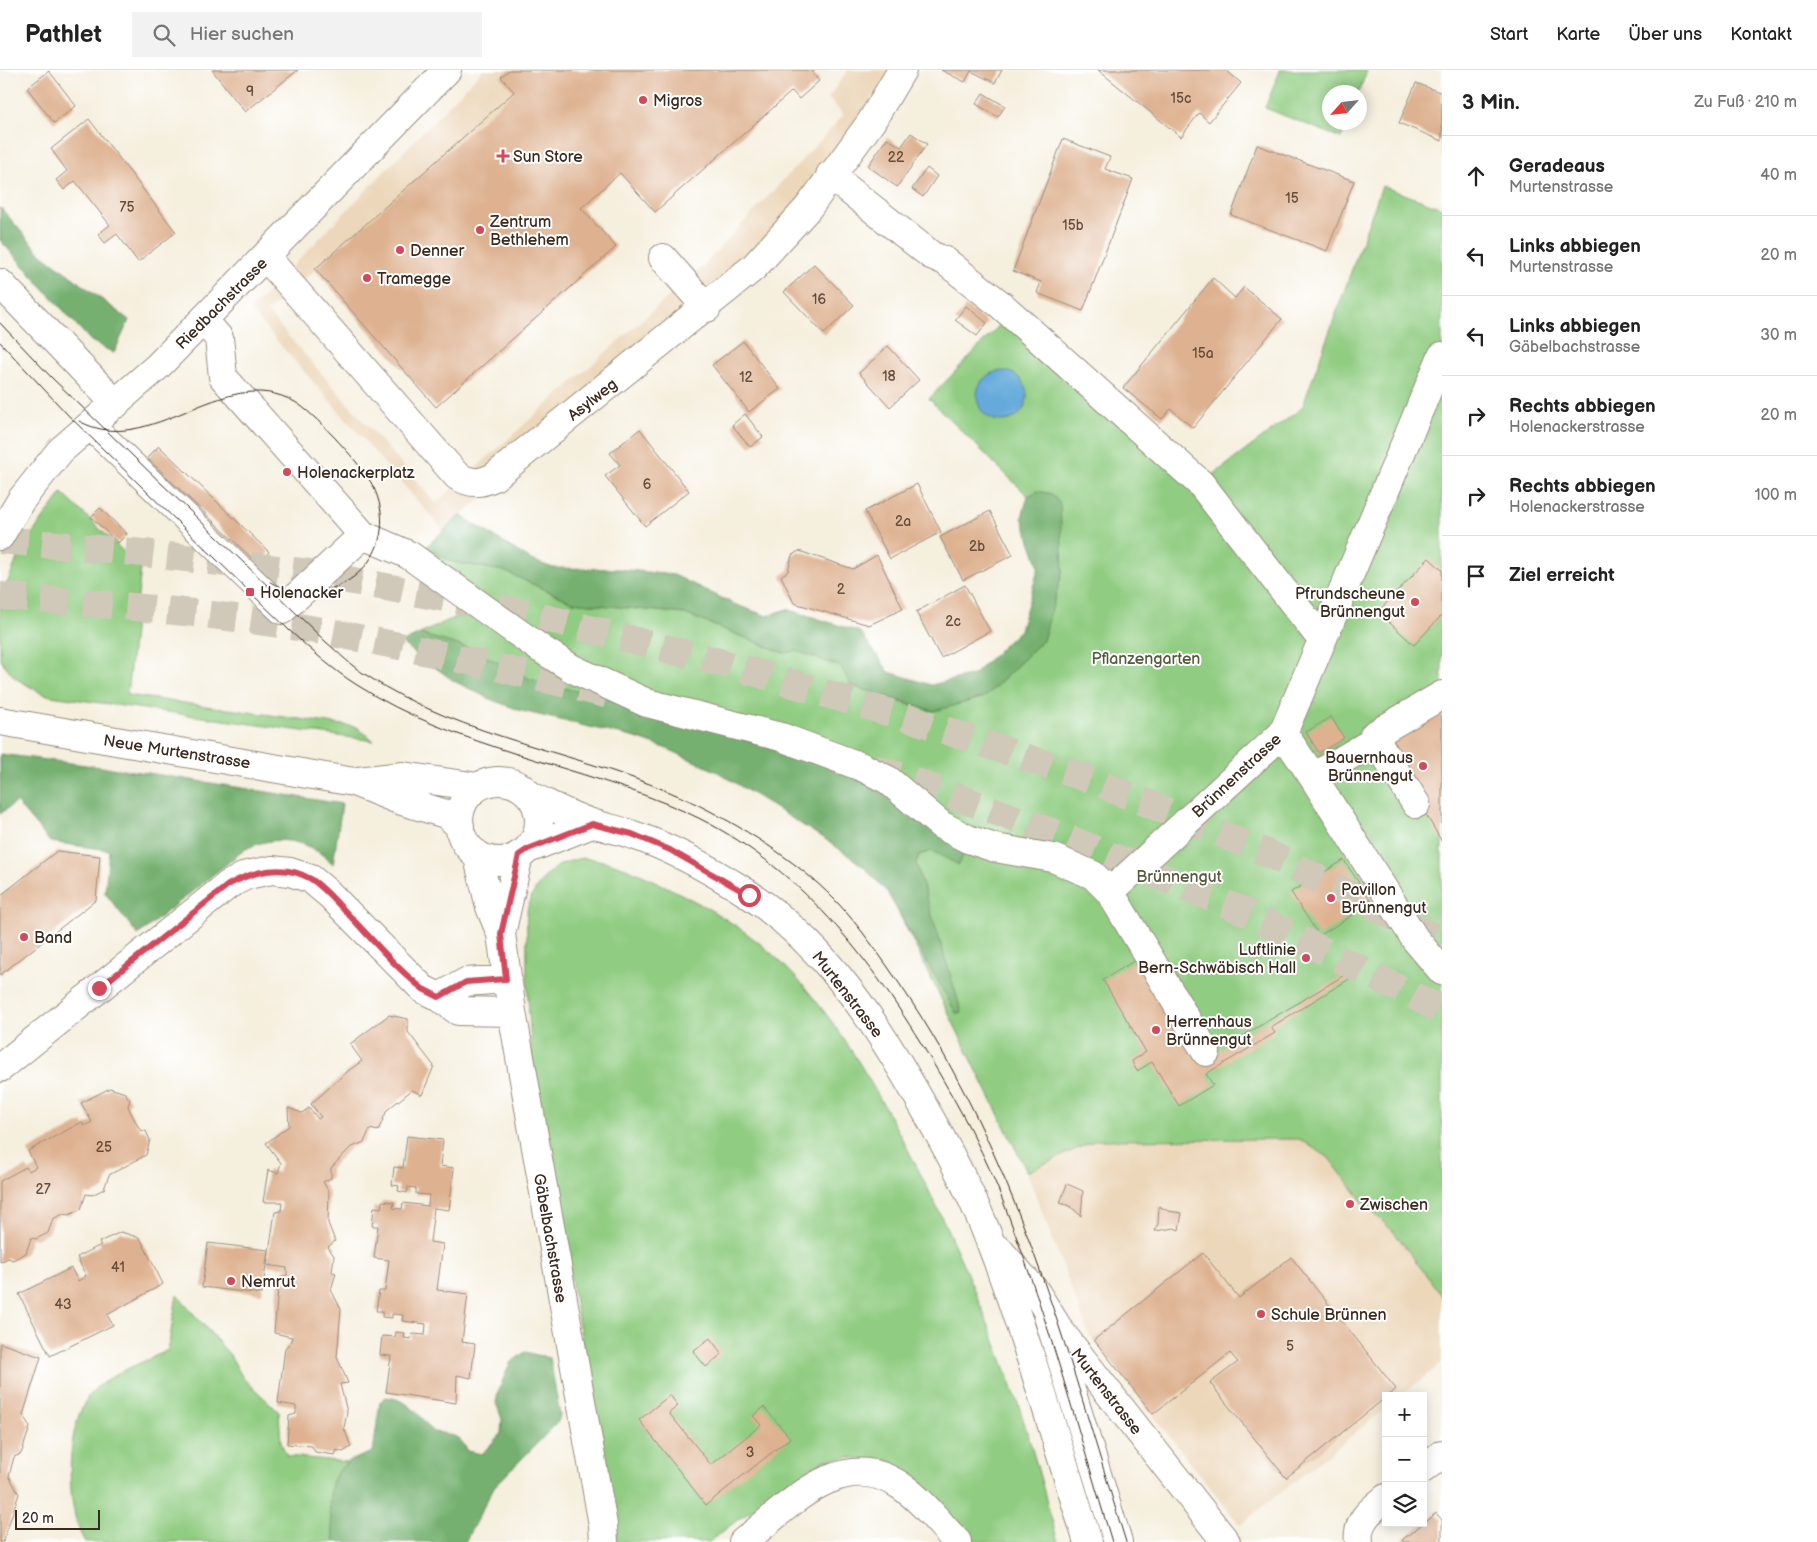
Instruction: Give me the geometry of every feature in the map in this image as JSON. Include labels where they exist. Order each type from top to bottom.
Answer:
[{"type":"street","name":"Riedbachstrasse","points":[[0,536],[21,500],[45,467],[116,404],[204,321],[447,70]]},
{"type":"street","name":"Asylweg","points":[[266,257],[458,476],[475,484],[494,477],[707,308],[754,267],[808,208],[830,175],[872,122],[902,70]]},
{"type":"street","points":[[830,175],[931,255],[946,261],[1001,305],[1202,484],[1322,640]]},
{"type":"street","points":[[663,258],[707,308]]},
{"type":"street","points":[[0,283],[116,404]]},
{"type":"street","points":[[204,321],[219,338],[223,377],[363,535],[409,555],[541,649],[573,669],[608,686],[647,703],[781,737],[829,753],[888,780],[941,825],[968,839],[995,848],[1053,858],[1093,875],[1110,892],[1206,1052]]},
{"type":"street","name":"Brünnenstrasse","points":[[1110,892],[1283,733],[1442,356]]},
{"type":"street","points":[[90,426],[282,610],[363,535]]},
{"type":"street","points":[[1416,804],[1374,735],[1442,696]]},
{"type":"street","name":"Neue Murtenstrasse","points":[[0,721],[354,782],[400,800],[446,814],[460,826]]},
{"type":"street","points":[[1283,733],[1313,777],[1415,939],[1442,971]]},
{"type":"street","points":[[1313,777],[1376,740]]},
{"type":"street","name":"Neue Murtenstrasse","points":[[354,782],[403,776],[478,787]]},
{"type":"street","points":[[524,852],[534,840],[539,818],[531,796],[512,782],[489,782],[469,794],[463,804],[460,826],[468,846],[477,854],[498,861],[524,852],[592,824]]},
{"type":"street","name":"Murtenstrasse","points":[[531,796],[592,824],[632,834],[670,850],[716,874],[749,895],[790,926],[832,968],[863,1008],[915,1092],[964,1181],[990,1240],[1028,1349],[1088,1542]]},
{"type":"street","name":"Gäbelbachstrasse","points":[[501,934],[524,852]]},
{"type":"street","name":"Gäbelbachstrasse","points":[[477,854],[490,907],[501,934],[506,979],[603,1525],[604,1542]]},
{"type":"street","points":[[0,1068],[228,885],[247,875],[272,870],[290,872],[311,879],[330,895],[416,983],[458,1011],[512,1012]]},
{"type":"street","points":[[439,997],[466,982],[506,979]]},
{"type":"street","name":"Murtenstrasse","points":[[990,1240],[1035,1291],[1046,1311],[1091,1372],[1226,1542]]},
{"type":"street","points":[[1046,1311],[1118,1542]]},
{"type":"street","points":[[1427,1466],[1442,1454]]},
{"type":"street","points":[[747,1541],[818,1483],[843,1473],[861,1472],[883,1476],[900,1485],[912,1494],[957,1542]]},
{"type":"street","points":[[1359,1542],[1358,1533],[1363,1519],[1382,1502]]},
{"type":"shaded area","name":"Zentrum Bethlehem","points":[[483,70],[816,70],[813,73],[820,81],[799,99],[792,92],[655,213],[620,174],[582,208],[616,247],[436,407],[315,270],[267,312],[436,503],[702,267],[844,115],[828,98],[848,70],[891,70],[803,196],[748,260],[501,482],[443,530],[250,310]]},
{"type":"shaded area","name":"Schule Brünnen","points":[[1299,1139],[1328,1157],[1367,1207],[1394,1232],[1442,1296],[1442,1363],[1406,1392],[1382,1392],[1382,1411],[1240,1525],[1088,1333],[1027,1172],[1096,1140]]},
{"type":"green space","points":[[1280,70],[1367,70],[1362,85],[1322,85],[1322,130],[1344,130],[1341,138],[1265,108]]},
{"type":"green space","name":"Brünnengut","points":[[1382,186],[1442,208],[1442,1296],[1394,1232],[1367,1207],[1328,1157],[1299,1139],[1096,1140],[1027,1172],[878,871],[718,771],[420,634],[487,602],[420,553],[426,547],[452,562],[504,571],[572,602],[685,614],[783,653],[797,651],[841,667],[893,700],[933,711],[985,697],[1043,640],[1038,491],[1028,496],[929,399],[1014,310],[1205,481],[1302,408]]},
{"type":"green space","points":[[0,207],[39,252],[129,320],[114,353],[91,341],[0,240]]},
{"type":"green space","points":[[1038,491],[1052,494],[1060,504],[1063,570],[1043,640],[985,697],[934,711],[851,686],[841,667],[797,651],[784,653],[685,614],[572,602],[504,571],[452,562],[426,547],[460,515],[531,560],[553,568],[619,569],[674,575],[734,604],[767,616],[787,609],[860,632],[889,672],[931,685],[973,675],[1020,630],[1039,567],[1022,517],[1028,496]]},
{"type":"green space","points":[[62,493],[141,568],[127,695],[357,727],[374,741],[51,696],[41,693],[15,678],[0,659],[0,601],[21,549]]},
{"type":"green space","points":[[420,634],[472,649],[530,679],[645,709],[864,776],[966,846],[959,865],[932,851],[919,855],[916,863],[962,1013],[956,1013],[887,892],[863,866],[831,843],[718,772],[670,750],[636,738],[522,711],[492,700],[454,681],[401,643]]},
{"type":"green space","points":[[0,754],[148,773],[342,804],[333,864],[313,849],[291,841],[279,840],[256,845],[244,850],[138,935],[105,893],[109,850],[50,842],[16,802],[0,814]]},
{"type":"green space","points":[[585,858],[608,862],[640,874],[697,903],[736,926],[760,943],[789,970],[822,1008],[837,1029],[877,1093],[925,1183],[958,1252],[1002,1359],[1021,1413],[1058,1542],[977,1542],[923,1485],[895,1467],[850,1457],[824,1460],[740,1518],[709,1542],[617,1542],[532,1057],[528,997],[526,920],[529,903],[538,885],[558,866],[575,859]]},
{"type":"green space","points":[[177,1295],[230,1355],[243,1378],[279,1412],[281,1443],[287,1456],[347,1462],[339,1472],[331,1491],[330,1509],[334,1542],[85,1542],[78,1527],[73,1508],[71,1487],[70,1464],[72,1442],[77,1421],[84,1403],[101,1384],[119,1373],[168,1350]]},
{"type":"green space","points":[[525,1352],[550,1358],[560,1416],[558,1422],[494,1487],[465,1542],[334,1542],[330,1499],[334,1478],[348,1462],[373,1452],[380,1402],[386,1397],[394,1398],[407,1404],[433,1432],[454,1436],[461,1441],[467,1451],[482,1454],[501,1433],[502,1419],[496,1403],[498,1392],[510,1363]]},
{"type":"water","points":[[997,371],[1007,371],[1020,378],[1027,391],[1027,401],[1020,414],[1007,421],[997,421],[988,417],[981,410],[977,401],[977,391],[981,382],[988,375]]},
{"type":"building","points":[[212,70],[298,70],[245,112]]},
{"type":"building","name":"Zentrum Bethlehem","points":[[509,70],[815,70],[812,73],[819,81],[799,99],[792,91],[655,212],[620,173],[581,208],[616,247],[436,407],[315,269],[514,92],[501,77]]},
{"type":"building","points":[[941,70],[1002,70],[995,83],[971,71],[965,82]]},
{"type":"building","points":[[1098,70],[1226,70],[1241,83],[1209,122],[1199,113],[1181,137]]},
{"type":"building","points":[[49,71],[76,106],[54,123],[27,88]]},
{"type":"building","points":[[1416,83],[1442,93],[1442,141],[1399,123]]},
{"type":"building","points":[[983,93],[1005,106],[998,117],[976,104]]},
{"type":"building","points":[[89,119],[176,232],[138,262],[117,234],[105,243],[98,234],[110,225],[75,181],[64,190],[56,180],[67,171],[51,149]]},
{"type":"building","points":[[911,133],[927,144],[897,187],[868,166],[887,138],[901,147]]},
{"type":"building","points":[[1063,139],[1110,157],[1105,169],[1133,179],[1083,311],[1037,293],[1041,282],[1013,271]]},
{"type":"building","points":[[1257,145],[1354,181],[1327,251],[1231,215]]},
{"type":"building","points":[[927,168],[937,176],[923,197],[912,189]]},
{"type":"building","points":[[814,264],[854,305],[824,334],[784,292]]},
{"type":"building","points":[[1213,278],[1235,298],[1244,287],[1282,319],[1193,428],[1171,409],[1162,419],[1123,388]]},
{"type":"building","points":[[966,306],[987,323],[977,336],[955,320]]},
{"type":"building","points":[[743,341],[780,389],[749,412],[712,365]]},
{"type":"building","points":[[888,346],[919,380],[890,407],[859,373]]},
{"type":"building","points":[[745,414],[763,437],[750,447],[732,425]]},
{"type":"building","points":[[640,429],[689,491],[645,526],[605,476],[620,465],[610,453]]},
{"type":"building","points":[[159,446],[269,552],[258,564],[147,458]]},
{"type":"building","points":[[917,484],[941,532],[890,559],[865,511]]},
{"type":"building","points":[[100,508],[127,534],[118,543],[91,517]]},
{"type":"building","points":[[990,511],[1013,555],[963,580],[940,537]]},
{"type":"building","points":[[799,551],[853,569],[877,555],[903,609],[869,625],[794,603],[781,576],[788,571],[792,555]]},
{"type":"building","name":"Pfrundscheune Brünnengut","points":[[1429,558],[1442,570],[1442,615],[1414,645],[1378,612]]},
{"type":"building","points":[[965,585],[990,631],[941,658],[916,612]]},
{"type":"building","name":"Bauernhaus Brünnengut","points":[[1442,709],[1442,842],[1424,811],[1429,807],[1388,742]]},
{"type":"building","points":[[1331,717],[1344,738],[1319,753],[1306,732]]},
{"type":"building","name":"Band","points":[[57,851],[100,856],[96,900],[0,975],[0,896]]},
{"type":"building","name":"Pavillon Brünnengut","points":[[1344,860],[1372,903],[1319,936],[1291,892]]},
{"type":"building","name":"Herrenhaus Brünnengut","points":[[1137,959],[1199,1062],[1348,973],[1351,978],[1271,1027],[1275,1033],[1206,1074],[1213,1085],[1179,1106],[1152,1062],[1137,1071],[1132,1061],[1146,1052],[1103,980]]},
{"type":"building","points":[[389,1015],[408,1019],[408,1032],[434,1066],[422,1095],[412,1090],[387,1110],[378,1131],[370,1129],[364,1142],[350,1148],[331,1168],[331,1178],[323,1182],[329,1192],[328,1223],[335,1241],[328,1247],[334,1256],[332,1272],[336,1273],[331,1290],[341,1309],[337,1357],[348,1383],[340,1384],[347,1412],[344,1428],[351,1447],[343,1452],[337,1450],[335,1455],[315,1452],[312,1446],[287,1444],[289,1416],[296,1414],[296,1406],[278,1403],[285,1348],[290,1343],[292,1337],[274,1333],[279,1278],[287,1275],[287,1268],[267,1265],[275,1212],[281,1211],[282,1202],[263,1202],[268,1170],[278,1173],[281,1163],[266,1143],[289,1126],[288,1108],[302,1113],[309,1108],[318,1119],[321,1117],[311,1104],[362,1061],[350,1044]]},
{"type":"building","points":[[110,1088],[125,1093],[130,1100],[128,1106],[131,1113],[140,1130],[146,1131],[150,1140],[146,1155],[109,1175],[104,1189],[92,1195],[86,1194],[81,1209],[69,1215],[63,1214],[53,1219],[48,1233],[36,1239],[31,1238],[26,1253],[13,1260],[8,1258],[0,1262],[0,1181],[26,1167],[29,1171],[36,1167],[28,1151],[82,1122],[84,1126],[92,1122],[81,1103]]},
{"type":"building","points":[[407,1136],[443,1140],[440,1166],[454,1168],[449,1210],[434,1208],[430,1242],[443,1244],[437,1290],[468,1294],[462,1342],[475,1344],[471,1378],[457,1375],[456,1403],[386,1392],[391,1356],[380,1355],[382,1336],[395,1337],[396,1332],[405,1333],[404,1338],[411,1339],[412,1334],[425,1335],[426,1324],[402,1321],[403,1315],[392,1314],[392,1318],[382,1317],[383,1311],[376,1311],[379,1291],[385,1291],[389,1260],[374,1258],[378,1226],[372,1226],[374,1207],[381,1208],[382,1201],[394,1202],[393,1208],[402,1209],[403,1203],[428,1206],[429,1195],[416,1194],[416,1188],[408,1187],[407,1193],[398,1191],[399,1186],[392,1185],[394,1167],[403,1168]]},
{"type":"building","points":[[1067,1184],[1083,1191],[1081,1216],[1070,1206],[1060,1203]]},
{"type":"building","points":[[1159,1206],[1168,1211],[1182,1213],[1179,1230],[1174,1228],[1155,1231],[1158,1223]]},
{"type":"building","points":[[121,1232],[140,1238],[163,1284],[107,1315],[113,1325],[50,1356],[19,1294],[71,1268],[78,1281],[86,1276],[77,1257],[101,1245],[99,1242]]},
{"type":"building","points":[[208,1243],[268,1250],[262,1294],[202,1287]]},
{"type":"building","points":[[1203,1253],[1239,1298],[1291,1257],[1396,1389],[1392,1392],[1382,1392],[1382,1400],[1286,1478],[1210,1383],[1238,1362],[1230,1353],[1153,1414],[1094,1340]]},
{"type":"building","points":[[710,1338],[722,1354],[706,1367],[693,1351]]},
{"type":"building","points":[[0,1343],[41,1357],[23,1415],[30,1427],[21,1454],[14,1457],[9,1476],[19,1494],[3,1542],[0,1542]]},
{"type":"building","points":[[670,1395],[678,1406],[669,1413],[711,1465],[761,1425],[753,1416],[764,1407],[790,1438],[706,1505],[639,1420]]},
{"type":"building","points":[[1436,1513],[1442,1520],[1442,1542],[1404,1542],[1402,1540],[1418,1527],[1427,1527],[1427,1520]]},
{"type":"tunnel","points":[[0,540],[144,553],[310,573],[526,613],[723,663],[921,722],[1086,778],[1267,853],[1442,941]]},
{"type":"tunnel","points":[[0,596],[187,612],[298,627],[458,659],[617,697]]},
{"type":"tunnel","points":[[872,768],[903,777],[1065,837],[1243,911],[1442,1010]]},
{"type":"tram line","points":[[0,323],[52,378],[350,664],[404,697],[443,715],[484,731],[650,784],[690,801],[748,832],[766,844],[785,857],[834,899],[878,953],[942,1051],[977,1118],[1008,1186],[1059,1326],[1126,1542]]},
{"type":"tram line","points":[[0,342],[68,415],[290,631],[322,660],[348,679],[396,707],[436,726],[520,755],[605,781],[688,813],[728,834],[765,859],[798,887],[829,918],[858,952],[910,1025],[954,1098],[991,1171],[1035,1291],[1112,1542]]},
{"type":"tram line","points":[[79,421],[106,430],[133,429],[160,422],[214,401],[241,393],[268,393],[295,402],[303,407],[345,449],[370,481],[380,506],[381,529],[376,549],[365,566],[350,580],[332,588],[311,592],[290,590],[270,582]]},
{"type":"place","name":"Migros","points":[[643,100]]},
{"type":"place","name":"Sun Store","points":[[503,156]]},
{"type":"place","name":"Zentrum Bethlehem","points":[[480,230]]},
{"type":"place","name":"Denner","points":[[400,250]]},
{"type":"place","name":"Tramegge","points":[[367,278]]},
{"type":"place","name":"Holenackerplatz","points":[[287,472]]},
{"type":"place","name":"Holenacker","points":[[250,592]]},
{"type":"place","name":"Pfrundscheune Brünnengut","points":[[1415,602]]},
{"type":"place","name":"Bauernhaus Brünnengut","points":[[1423,766]]},
{"type":"place","name":"Pavillon Brünnengut","points":[[1331,898]]},
{"type":"place","name":"Band","points":[[24,937]]},
{"type":"place","name":"Luftlinie Bern-Schwäbisch Hall","points":[[1306,958]]},
{"type":"place","name":"Herrenhaus Brünnengut","points":[[1156,1030]]},
{"type":"place","name":"Zwischen","points":[[1350,1204]]},
{"type":"place","name":"Nemrut","points":[[231,1281]]},
{"type":"place","name":"Schule Brünnen","points":[[1261,1314]]},
{"type":"route","points":[[99,988],[228,885],[247,875],[272,870],[290,872],[311,879],[330,895],[416,983],[439,997],[466,982],[506,979],[501,934],[517,874],[519,855],[552,838],[592,824],[632,834],[670,850],[716,874],[749,895]]},
{"type":"park label","name":"Pflanzengarten","points":[[1146,658]]}]
